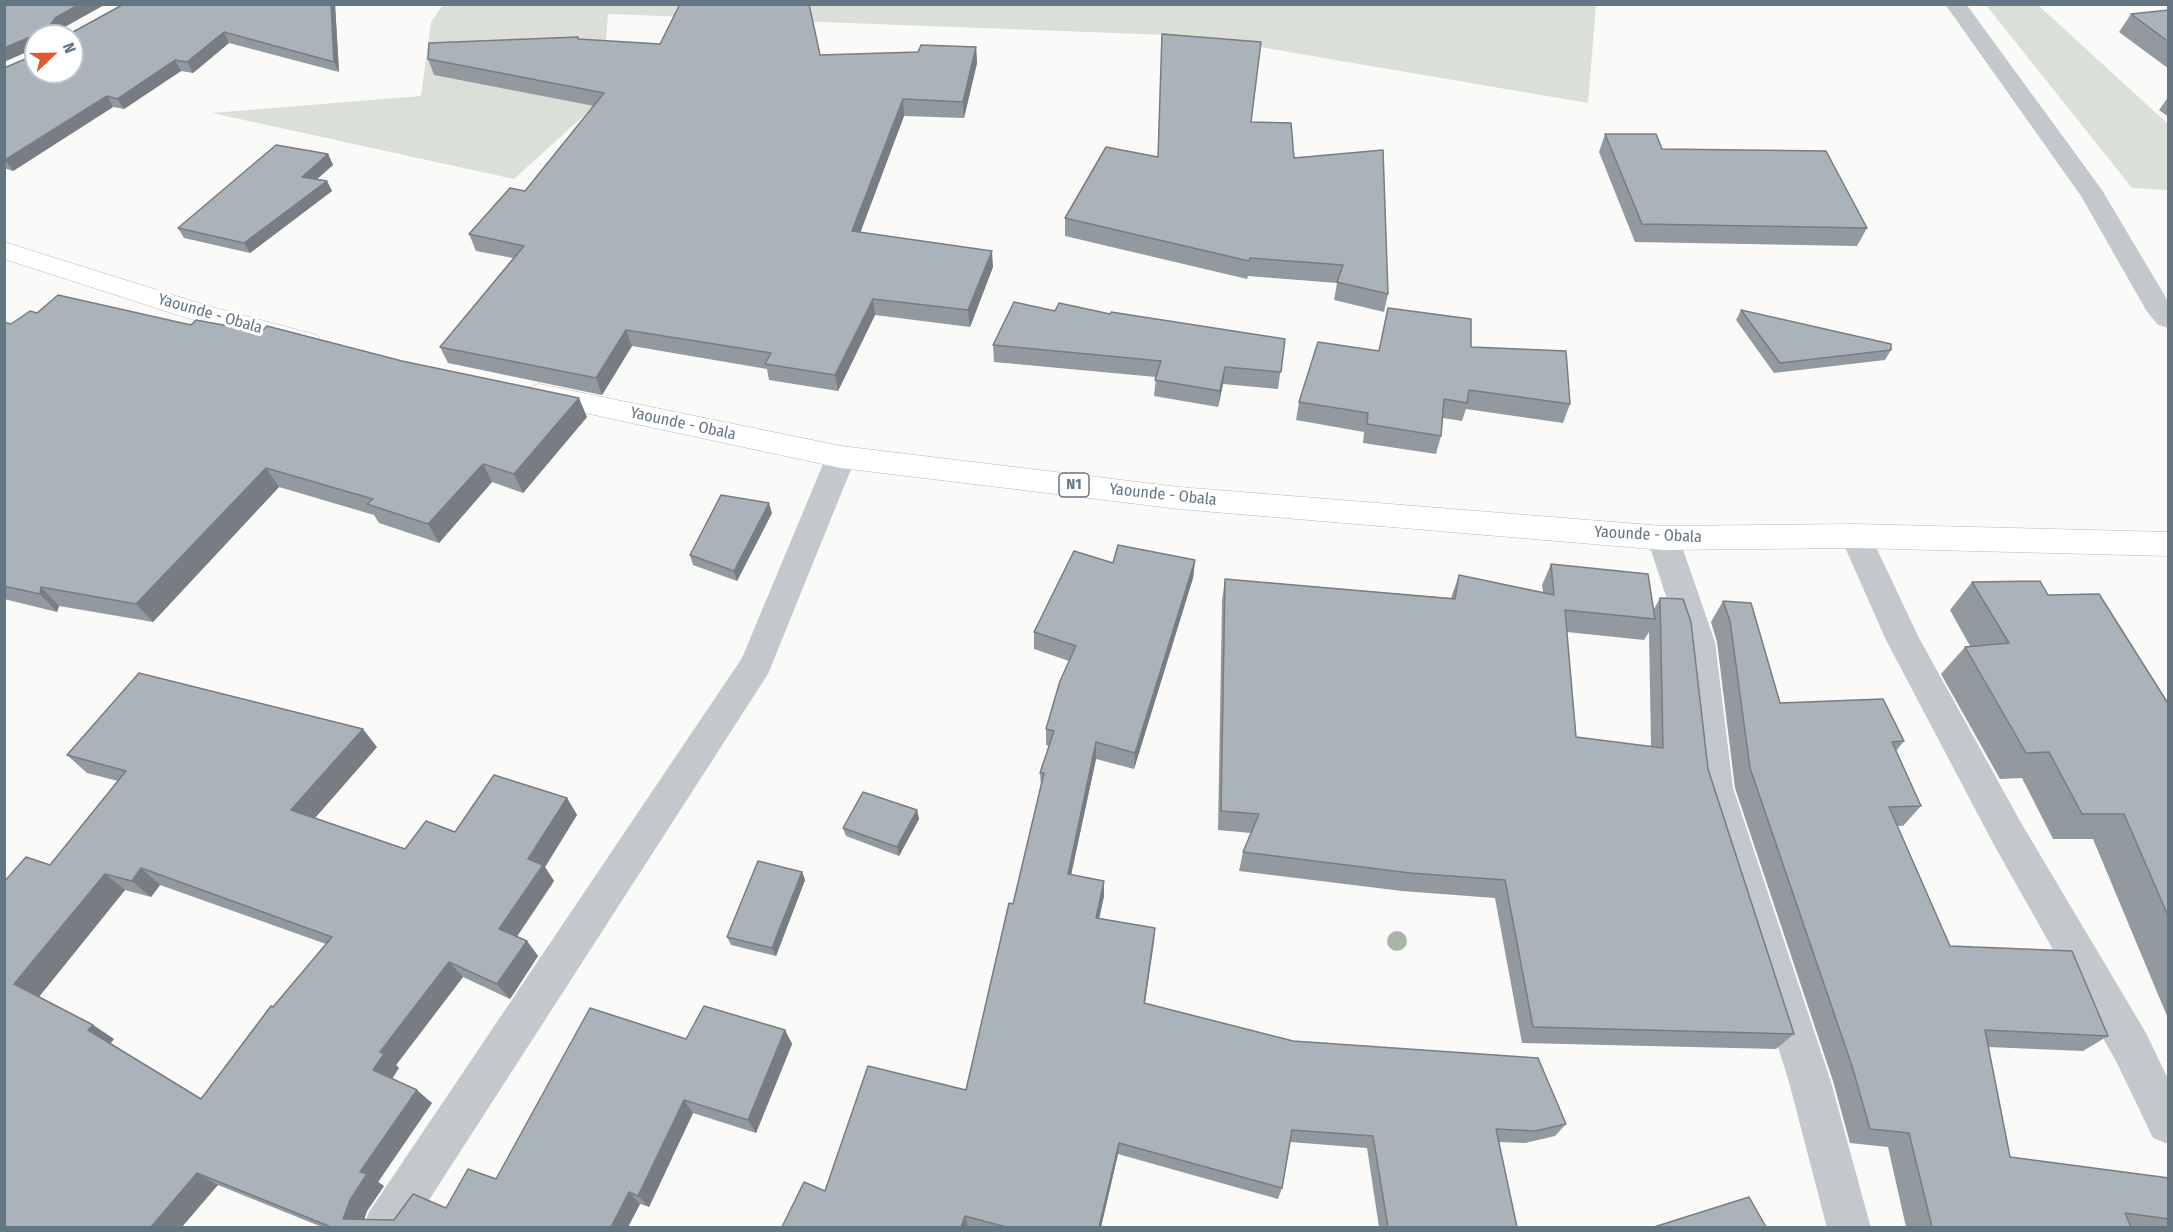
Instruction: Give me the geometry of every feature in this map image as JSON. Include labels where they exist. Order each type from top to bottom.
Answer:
[{"type":"highway","name":"Yaounde - Obala","points":[[4,250],[197,312],[333,347]]},
{"type":"highway","name":"Yaounde - Obala","points":[[516,389],[841,456],[1179,498],[1664,538],[1856,536],[2169,544]]},
{"type":"street","points":[[1955,4],[2093,195],[2156,304],[2169,319]]},
{"type":"street","points":[[385,1227],[756,664],[841,456]]},
{"type":"street","points":[[1856,536],[1903,640],[2007,833],[2131,1047],[2169,1123]]},
{"type":"street","points":[[1664,538],[1698,642],[1715,788],[1810,1082],[1849,1227]]},
{"type":"shaded area","points":[[443,5],[1596,5],[1588,103],[1195,36],[608,14],[601,100],[514,179],[212,113],[421,96],[431,22]]},
{"type":"shaded area","points":[[1986,5],[2038,5],[2168,124],[2168,190],[2132,188]]},
{"type":"building","points":[[4,4],[80,4],[55,18],[51,24],[24,24],[24,40],[4,48]]},
{"type":"building","points":[[124,4],[331,4],[334,62],[224,32],[187,62],[175,60],[117,99],[107,96],[5,160],[4,68],[24,60],[24,84],[84,84],[84,26]]},
{"type":"building","points":[[680,4],[809,4],[820,55],[918,52],[921,45],[976,47],[963,102],[903,99],[852,231],[992,251],[968,310],[873,299],[835,375],[765,364],[771,353],[626,330],[596,378],[440,347],[524,246],[469,234],[510,188],[525,191],[604,93],[428,59],[429,43],[578,37],[578,39],[660,44]]},
{"type":"building","points":[[2169,10],[2169,42],[2131,14]]},
{"type":"building","points":[[1162,34],[1261,42],[1251,122],[1291,123],[1294,158],[1383,150],[1388,294],[1337,282],[1343,265],[1250,258],[1249,261],[1065,218],[1106,147],[1158,157]]},
{"type":"building","points":[[1605,134],[1656,134],[1662,149],[1826,151],[1867,228],[1642,224]]},
{"type":"building","points":[[276,145],[328,154],[302,177],[327,181],[244,243],[178,228]]},
{"type":"building","points":[[58,295],[191,325],[196,320],[261,332],[267,326],[402,361],[579,398],[514,474],[483,464],[428,524],[367,504],[373,499],[266,468],[136,604],[41,587],[40,594],[4,586],[4,322],[11,324],[30,311],[37,313]]},
{"type":"building","points":[[1014,302],[1055,311],[1059,303],[1110,314],[1111,312],[1285,339],[1281,372],[1225,367],[1220,391],[1155,380],[1161,361],[993,345]]},
{"type":"building","points":[[1388,308],[1471,319],[1471,347],[1566,351],[1570,404],[1469,390],[1467,403],[1444,399],[1441,436],[1367,424],[1368,413],[1299,402],[1318,342],[1379,351]]},
{"type":"building","points":[[1741,310],[1891,344],[1891,350],[1780,363]]},
{"type":"building","points":[[721,495],[769,503],[734,571],[690,555]]},
{"type":"building","points":[[1118,545],[1195,560],[1135,753],[1096,742],[1068,874],[1104,881],[1096,918],[1155,928],[1144,1003],[1293,1041],[1538,1058],[1566,1124],[1535,1131],[1496,1129],[1517,1227],[1388,1227],[1373,1136],[1292,1130],[1282,1188],[1119,1143],[1099,1227],[1006,1227],[965,1216],[961,1227],[782,1227],[804,1182],[825,1191],[868,1066],[966,1090],[1009,903],[1013,904],[1044,773],[1040,773],[1054,731],[1046,729],[1060,681],[1076,646],[1034,632],[1074,551],[1113,563]]},
{"type":"building","points":[[1551,564],[1648,574],[1655,619],[1565,610],[1576,737],[1663,748],[1660,598],[1683,599],[1691,622],[1708,769],[1794,1034],[1533,1027],[1505,880],[1410,873],[1243,852],[1259,814],[1221,811],[1225,579],[1455,599],[1459,575],[1554,595]]},
{"type":"building","points":[[2040,581],[2048,595],[2099,594],[2169,705],[2169,918],[2124,814],[2082,814],[2049,752],[2026,753],[1965,647],[2009,643],[1972,582]]},
{"type":"building","points":[[1723,601],[1751,603],[1780,703],[1883,699],[1904,741],[1892,742],[1921,806],[1889,807],[1950,946],[2072,951],[2108,1036],[1985,1030],[2010,1157],[2169,1178],[2169,1219],[2125,1213],[2131,1227],[1932,1227],[1909,1133],[1870,1129],[1852,1066],[1750,768],[1730,621]]},
{"type":"building","points":[[139,673],[363,729],[291,810],[405,849],[426,821],[455,832],[494,775],[567,798],[528,859],[543,865],[499,929],[527,941],[497,984],[449,962],[380,1052],[384,1054],[373,1070],[417,1090],[360,1172],[367,1174],[350,1200],[343,1219],[394,1220],[413,1194],[446,1208],[468,1169],[496,1179],[590,1008],[686,1039],[704,1006],[785,1030],[748,1120],[684,1100],[638,1196],[629,1192],[611,1227],[331,1227],[197,1173],[151,1227],[4,1227],[4,882],[26,857],[50,865],[126,771],[67,755]],"holes":[[[141,868],[332,937],[273,1007],[271,1006],[201,1099],[88,1030],[93,1025],[14,984],[105,874],[132,881]]]},
{"type":"building","points":[[863,792],[917,810],[897,847],[843,828]]},
{"type":"building","points":[[758,861],[802,872],[772,948],[727,937]]},
{"type":"building","points":[[1749,1197],[1766,1227],[1654,1227]]}]
